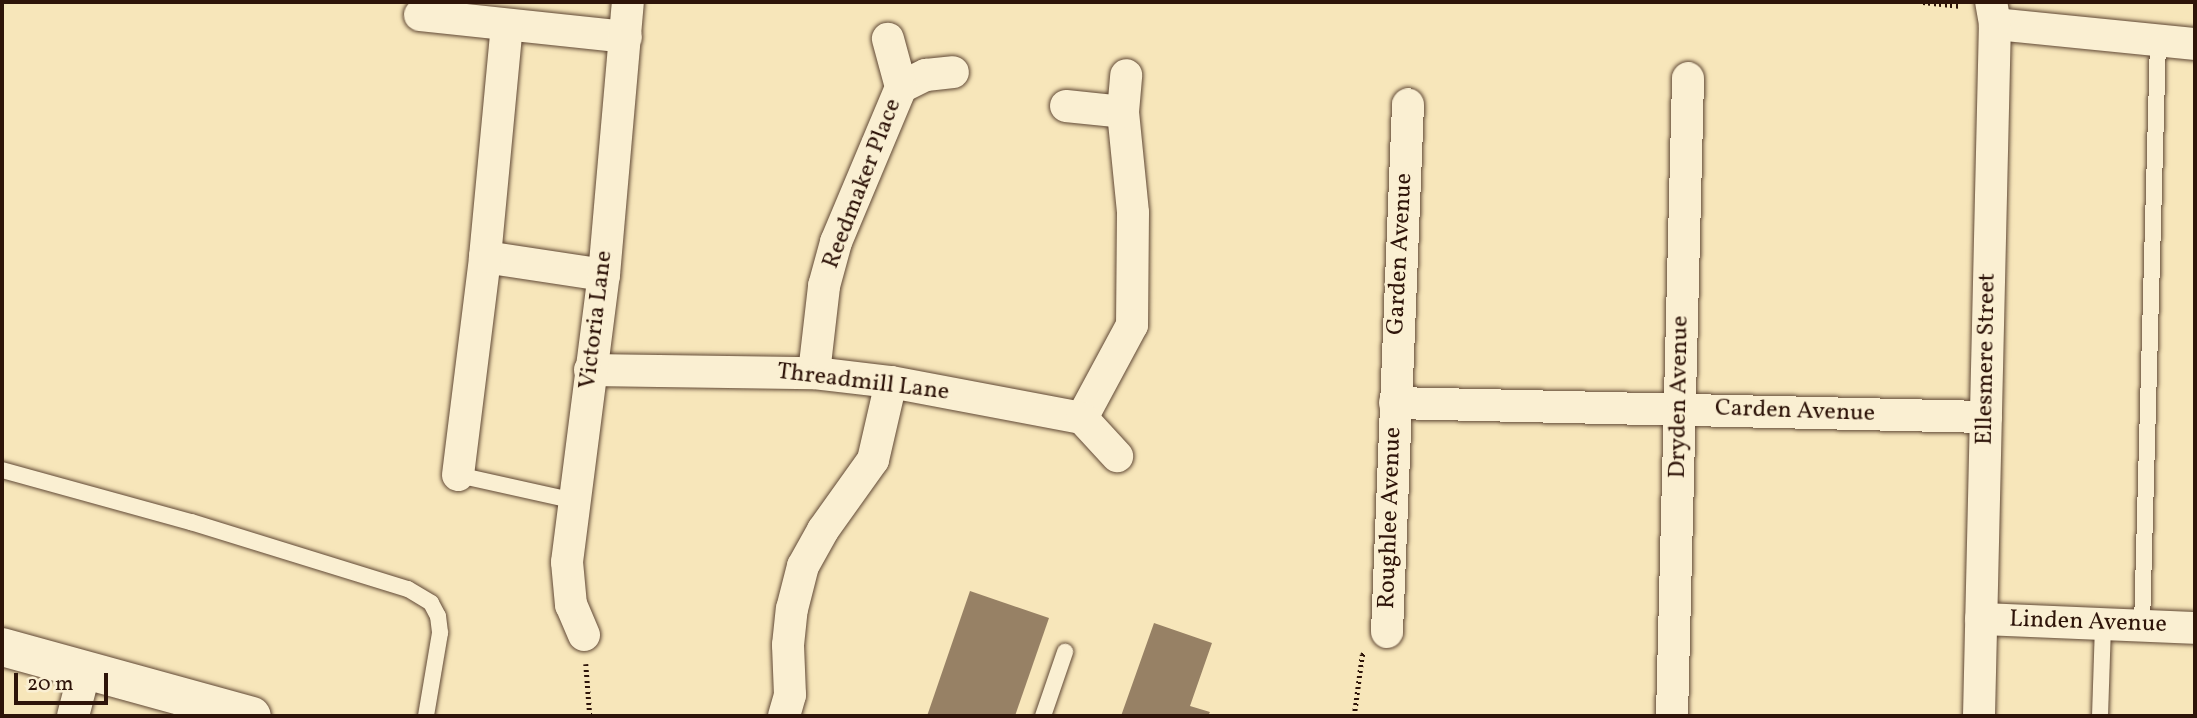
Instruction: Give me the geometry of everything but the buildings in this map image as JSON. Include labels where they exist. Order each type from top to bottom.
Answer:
[{"type":"street","name":"Victoria Lane","points":[[584,635],[571,606],[567,562],[604,275],[628,2]]},
{"type":"street","points":[[1993,13],[2195,44]]},
{"type":"street","name":"Ellesmere Street","points":[[1979,716],[1993,13]]},
{"type":"street","points":[[420,15],[626,37]]},
{"type":"street","points":[[458,475],[485,257],[507,26]]},
{"type":"street","name":"Reedmaker Place","points":[[814,373],[824,286],[836,242],[901,88],[888,39]]},
{"type":"street","points":[[901,88],[926,75],[953,72]]},
{"type":"street","points":[[1117,456],[1082,418],[1132,325],[1133,213],[1123,112],[1126,75]]},
{"type":"street","name":"Dryden Avenue","points":[[1672,716],[1688,78]]},
{"type":"street","name":"Garden Avenue","points":[[1395,403],[1408,104]]},
{"type":"street","points":[[1066,106],[1123,112]]},
{"type":"street","points":[[485,257],[604,275]]},
{"type":"street","name":"Threadmill Lane","points":[[590,370],[814,373],[891,382],[1082,418]]},
{"type":"street","points":[[784,716],[790,695],[788,645],[792,608],[803,566],[823,530],[873,460],[891,382]]},
{"type":"street","name":"Carden Avenue","points":[[1395,403],[1986,417]]},
{"type":"street","name":"Roughlee Avenue","points":[[1387,632],[1395,403]]},
{"type":"street","name":"Linden Avenue","points":[[1982,619],[2195,628]]},
{"type":"street","points":[[2,647],[251,716]]},
{"type":"street","points":[[73,716],[85,670]]},
{"type":"lane","points":[[2142,625],[2158,40]]},
{"type":"lane","points":[[2,470],[408,589],[431,603],[438,616],[440,633],[426,716]]},
{"type":"lane","points":[[458,475],[575,501]]},
{"type":"lane","points":[[2100,716],[2103,624]]},
{"type":"lane","points":[[1043,716],[1065,652]]},
{"type":"path","points":[[1354,716],[1362,656],[1387,632]]},
{"type":"path","points":[[584,635],[590,716]]}]
